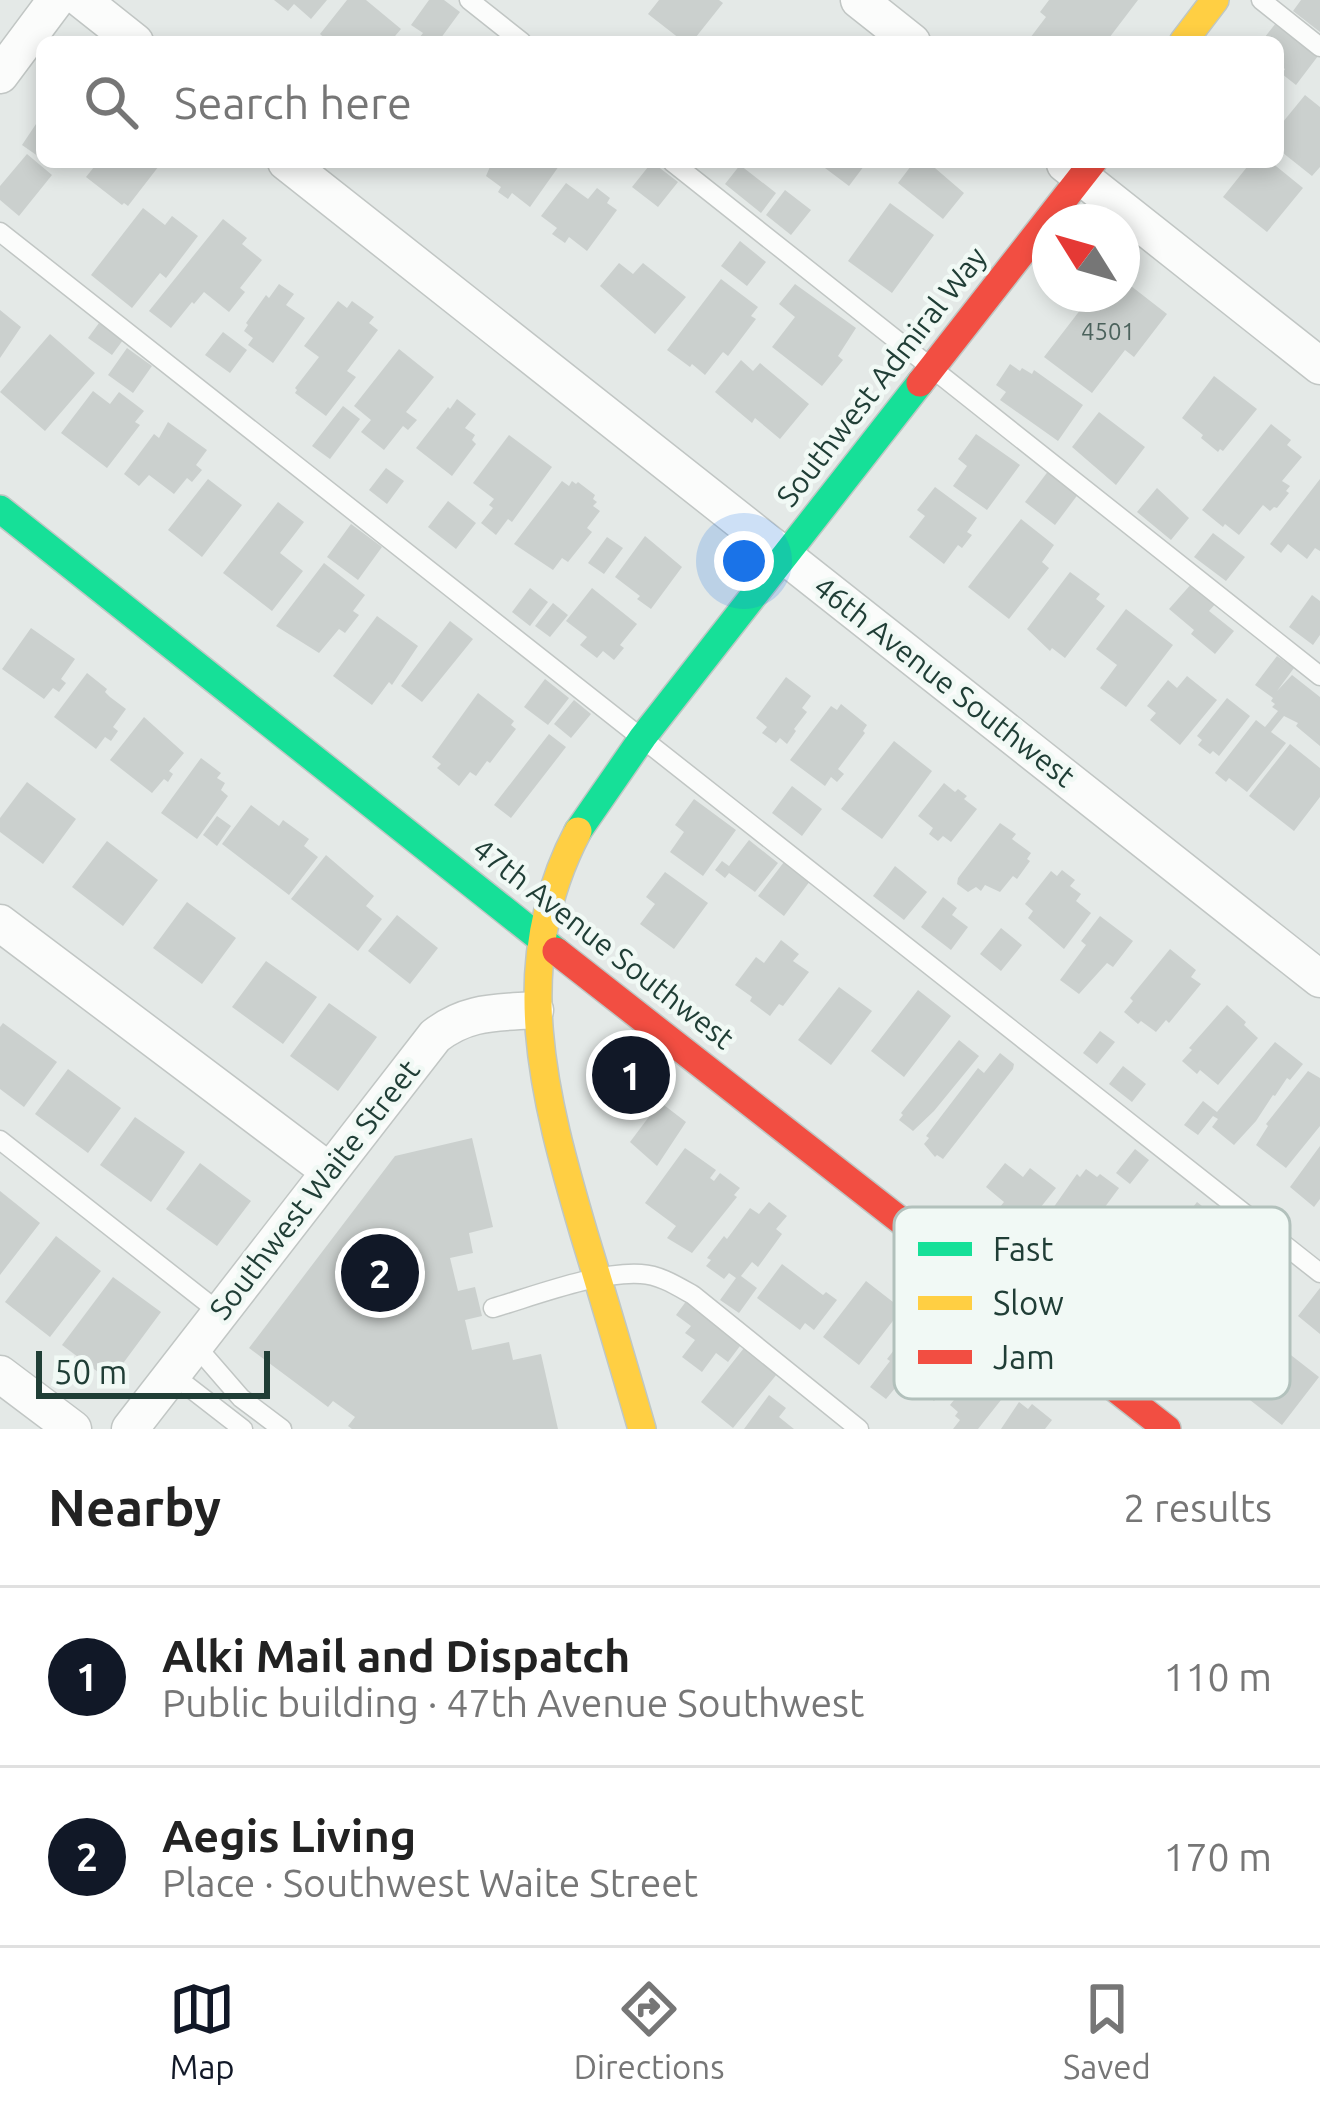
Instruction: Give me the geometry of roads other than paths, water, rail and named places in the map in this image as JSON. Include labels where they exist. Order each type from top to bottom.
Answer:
[{"type":"main road","points":[[1188,36],[1215,0]]},
{"type":"main road","name":"Southwest Admiral Way","points":[[643,1429],[553,1129],[535,1010],[542,939],[554,892],[571,845],[643,737],[932,370],[1078,168]]},
{"type":"main road","name":"47th Avenue Southwest","points":[[0,509],[894,1215]]},
{"type":"main road","name":"47th Avenue Southwest","points":[[1129,1399],[1167,1429]]},
{"type":"street","points":[[0,74],[56,0]]},
{"type":"street","points":[[82,0],[127,36]]},
{"type":"street","points":[[859,0],[904,36]]},
{"type":"street","name":"46th Avenue Southwest","points":[[294,168],[1320,979]]},
{"type":"street","points":[[1080,168],[1320,366]]},
{"type":"street","points":[[0,923],[329,1171]]},
{"type":"street","name":"Southwest Waite Street","points":[[130,1429],[435,1036],[454,1021],[535,1010]]},
{"type":"street","points":[[0,1374],[73,1429]]},
{"type":"lane","points":[[469,0],[514,36]]},
{"type":"lane","points":[[1261,0],[1320,47]]},
{"type":"lane","points":[[680,168],[1320,676]]},
{"type":"lane","points":[[0,232],[1237,1207]]},
{"type":"lane","points":[[0,1140],[219,1312]]},
{"type":"lane","points":[[1290,1249],[1320,1273]]},
{"type":"lane","points":[[493,1308],[598,1279],[640,1273],[663,1278],[693,1295],[859,1429]]},
{"type":"lane","points":[[194,1345],[241,1398],[282,1429]]},
{"type":"lane","points":[[172,1374],[243,1429]]},
{"type":"place","name":"Alki Mail and Dispatch","points":[[631,1075]]},
{"type":"place","name":"Aegis Living","points":[[380,1273]]}]
